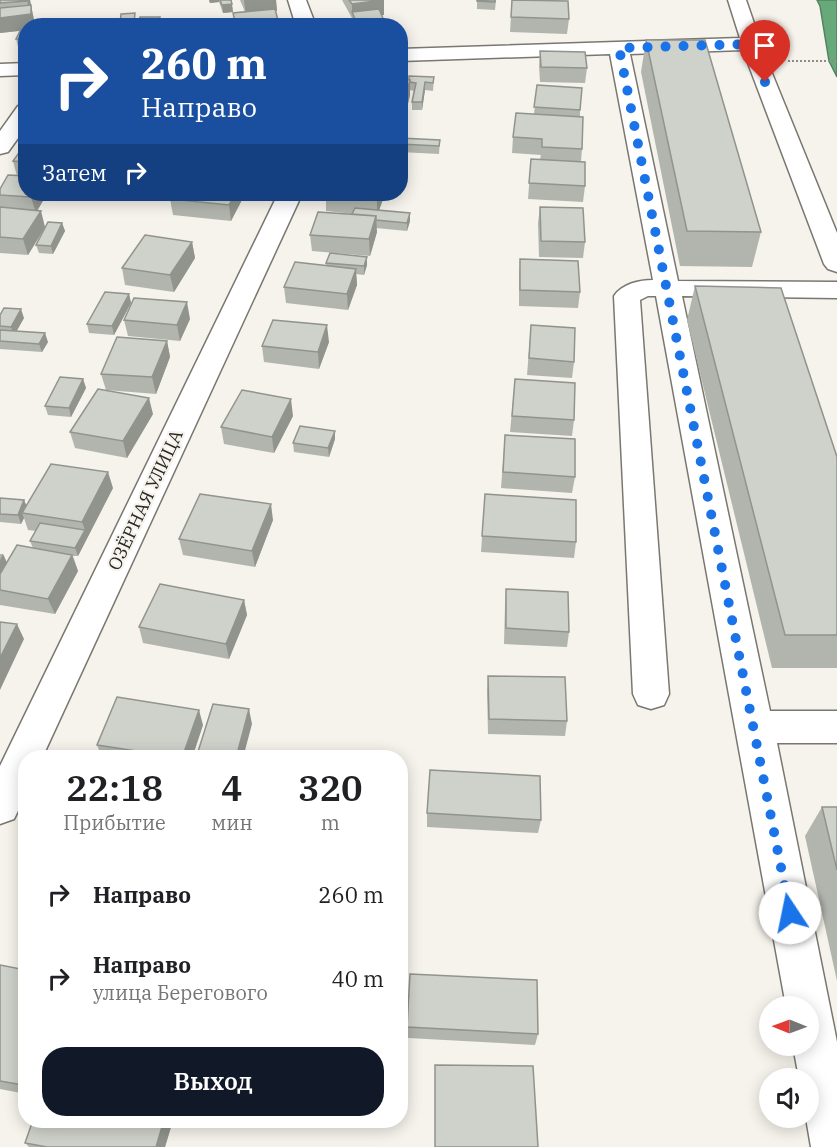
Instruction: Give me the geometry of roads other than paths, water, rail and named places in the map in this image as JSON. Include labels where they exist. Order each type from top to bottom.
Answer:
[{"type":"street","points":[[297,0],[303,18]]},
{"type":"street","points":[[737,0],[754,53],[837,264]]},
{"type":"street","points":[[408,55],[619,48],[754,53]]},
{"type":"street","points":[[619,48],[755,727],[806,996]]},
{"type":"street","points":[[0,70],[18,69]]},
{"type":"street","points":[[0,147],[18,122]]},
{"type":"street","name":"ОЗЁРНАЯ УЛИЦА","points":[[27,750],[287,201]]},
{"type":"street","points":[[651,694],[627,296],[644,288],[837,290]]},
{"type":"street","points":[[755,727],[837,727]]},
{"type":"street","name":"ОЗЁРНАЯ УЛИЦА","points":[[0,807],[18,769]]},
{"type":"street","points":[[817,1056],[835,1147]]}]
